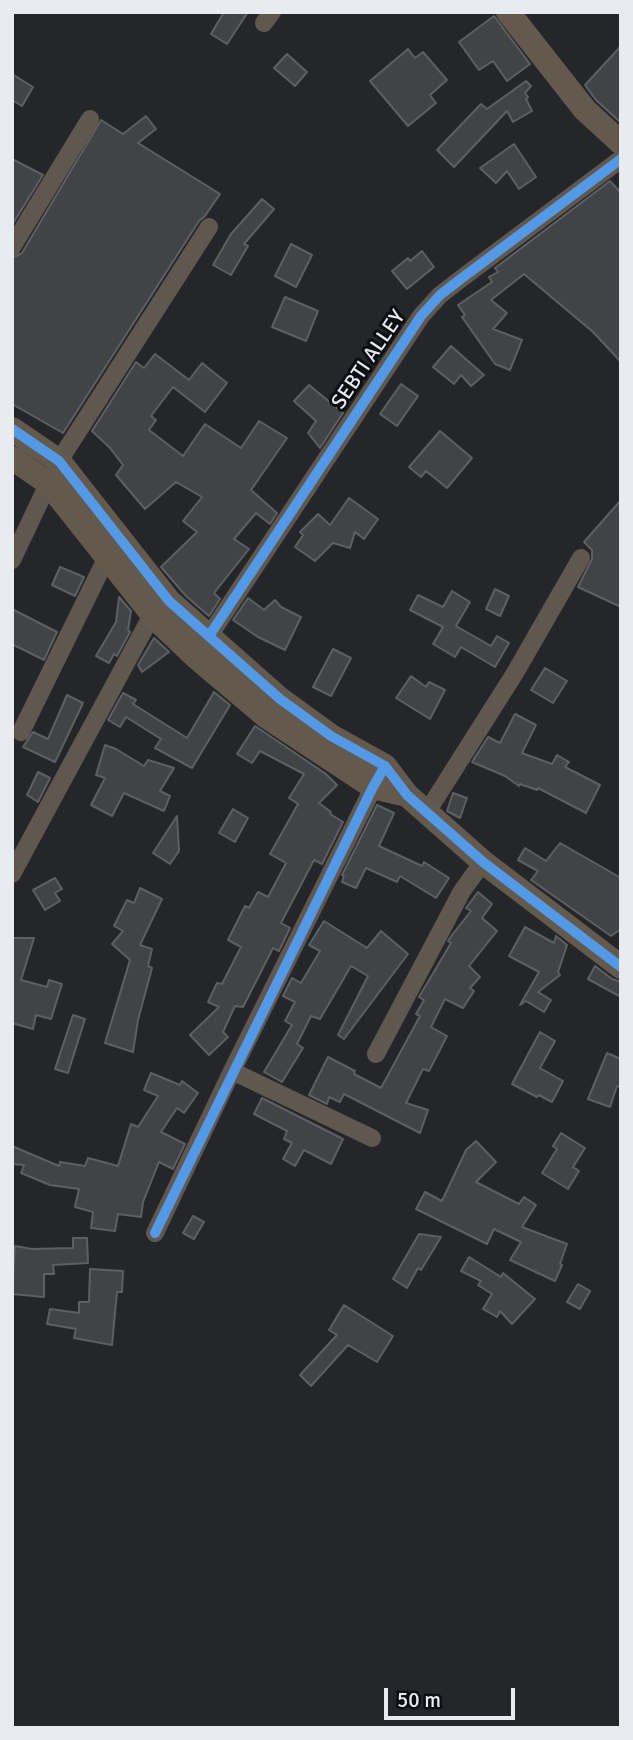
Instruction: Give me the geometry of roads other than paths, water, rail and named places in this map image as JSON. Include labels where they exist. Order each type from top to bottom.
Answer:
[{"type":"street","points":[[509,12],[585,110],[620,144]]},
{"type":"street","points":[[12,247],[90,119]]},
{"type":"street","name":"SEBTI ALLEY","points":[[209,636],[421,316],[440,295],[620,144]]},
{"type":"street","points":[[12,560],[54,472],[209,227]]},
{"type":"street","points":[[12,429],[169,601],[280,699],[331,736],[386,766],[407,795],[483,862],[621,967]]},
{"type":"street","points":[[12,458],[54,472],[107,557],[152,615],[196,657],[268,717],[373,787],[407,795]]},
{"type":"street","points":[[21,732],[107,557]]},
{"type":"street","points":[[426,812],[515,673],[581,558]]},
{"type":"street","points":[[12,874],[152,615]]},
{"type":"street","points":[[155,1233],[232,1071],[373,787],[386,766]]},
{"type":"street","points":[[376,1054],[462,891],[483,862]]},
{"type":"street","points":[[232,1071],[372,1139]]}]
